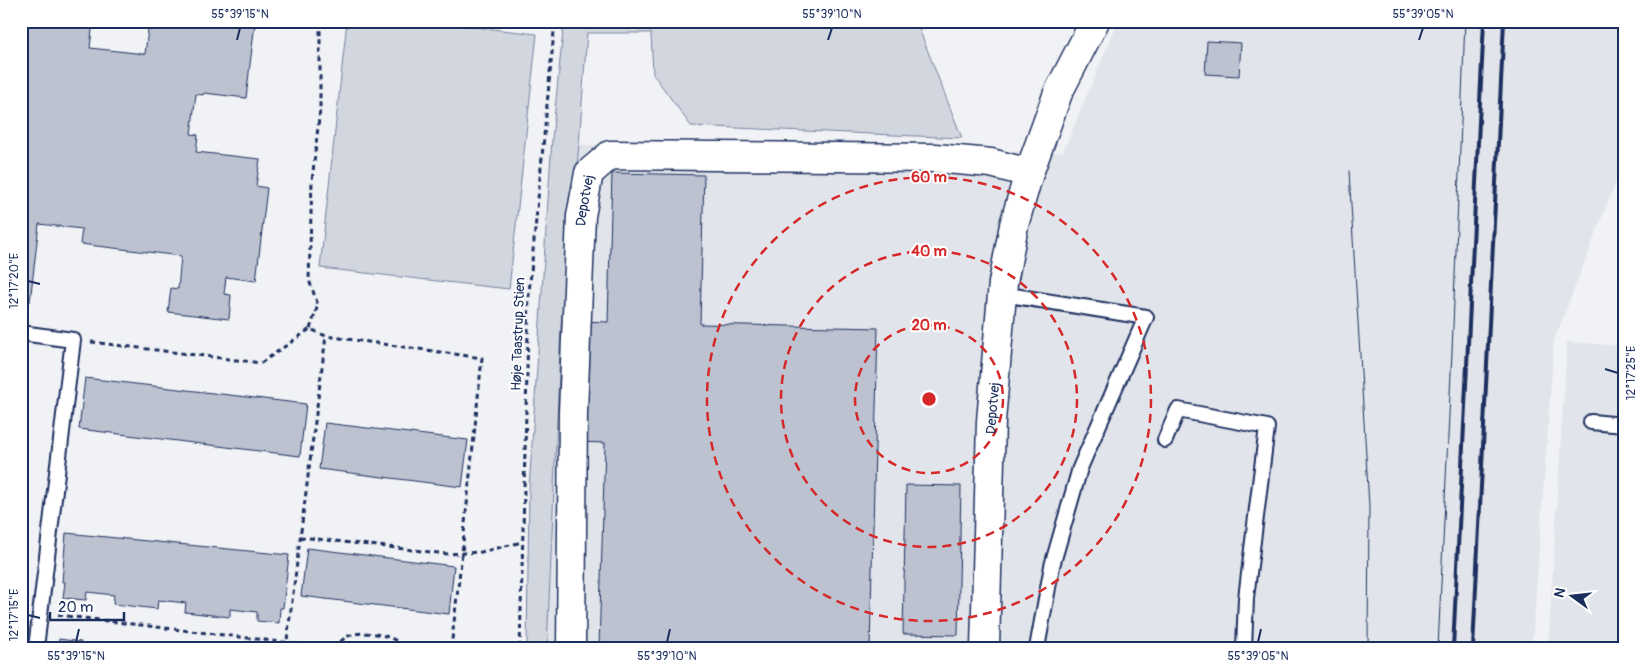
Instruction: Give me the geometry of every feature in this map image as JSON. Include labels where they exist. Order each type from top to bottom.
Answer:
[{"type":"street","name":"Depotvej","points":[[985,648],[991,421],[1002,294],[1014,225],[1029,172],[1058,94],[1095,21]]},
{"type":"street","name":"Depotvej","points":[[571,648],[573,412],[581,216],[589,173],[610,155],[935,158],[991,162],[1029,172]]},
{"type":"lane","points":[[1002,294],[1146,316],[1080,468],[1052,566],[1036,648]]},
{"type":"lane","points":[[21,333],[73,340],[36,648]]},
{"type":"lane","points":[[1164,440],[1178,410],[1267,427],[1246,598],[1244,648]]},
{"type":"lane","points":[[1591,422],[1624,425]]},
{"type":"path","points":[[73,340],[261,364],[310,329],[318,305],[309,280],[312,180],[320,109],[321,50],[320,24],[318,21]]},
{"type":"path","name":"Høje Taastrup Stien","points":[[520,648],[529,293],[555,21]]},
{"type":"path","points":[[310,329],[326,336],[482,358],[451,648]]},
{"type":"path","points":[[286,648],[326,336]]},
{"type":"path","points":[[300,537],[448,554],[481,552],[522,542]]},
{"type":"path","points":[[40,612],[332,648],[347,636],[373,632],[400,642],[404,648]]},
{"type":"shaded area","points":[[347,21],[423,21],[537,34],[509,289],[320,268]]},
{"type":"shaded area","points":[[564,21],[916,21],[962,138],[691,126],[653,74],[651,33],[587,33],[579,145],[561,326],[547,648],[527,648],[529,489],[552,139]]},
{"type":"shaded area","points":[[1120,21],[1624,21],[1624,160],[1554,341],[1532,648],[547,648],[561,326],[579,145],[1063,152]]},
{"type":"shaded area","points":[[1567,342],[1624,346],[1624,648],[1548,648]]},
{"type":"building","points":[[21,21],[93,21],[90,48],[145,54],[149,21],[242,21],[255,23],[246,98],[204,93],[203,95],[196,94],[191,134],[198,135],[196,152],[260,159],[256,186],[267,188],[256,281],[226,277],[224,294],[231,295],[229,319],[168,312],[171,288],[178,289],[181,256],[80,244],[82,229],[39,224],[30,302],[21,301]]},
{"type":"building","points":[[1207,41],[1241,43],[1239,76],[1205,74]]},
{"type":"building","points":[[612,173],[704,175],[700,324],[878,328],[870,648],[599,648],[605,443],[578,442],[581,321],[608,322]]},
{"type":"building","points":[[85,378],[306,404],[300,456],[79,429]]},
{"type":"building","points":[[325,423],[468,440],[462,487],[319,469]]},
{"type":"building","points":[[906,485],[961,486],[958,635],[903,634]]},
{"type":"building","points":[[66,533],[289,555],[283,608],[280,608],[279,623],[257,621],[257,612],[230,609],[230,617],[185,612],[186,603],[158,600],[157,609],[113,604],[114,595],[87,592],[86,600],[63,598],[65,582],[62,582]]},
{"type":"building","points":[[307,548],[454,566],[449,614],[301,596]]},
{"type":"building","points":[[59,639],[81,642],[80,648],[58,648]]},
{"type":"tram line","points":[[1438,648],[1465,21]]},
{"type":"tram line","points":[[1349,171],[1369,506],[1368,648]]},
{"type":"railway","points":[[1453,648],[1484,21]]},
{"type":"railway","points":[[1473,648],[1504,21]]}]
